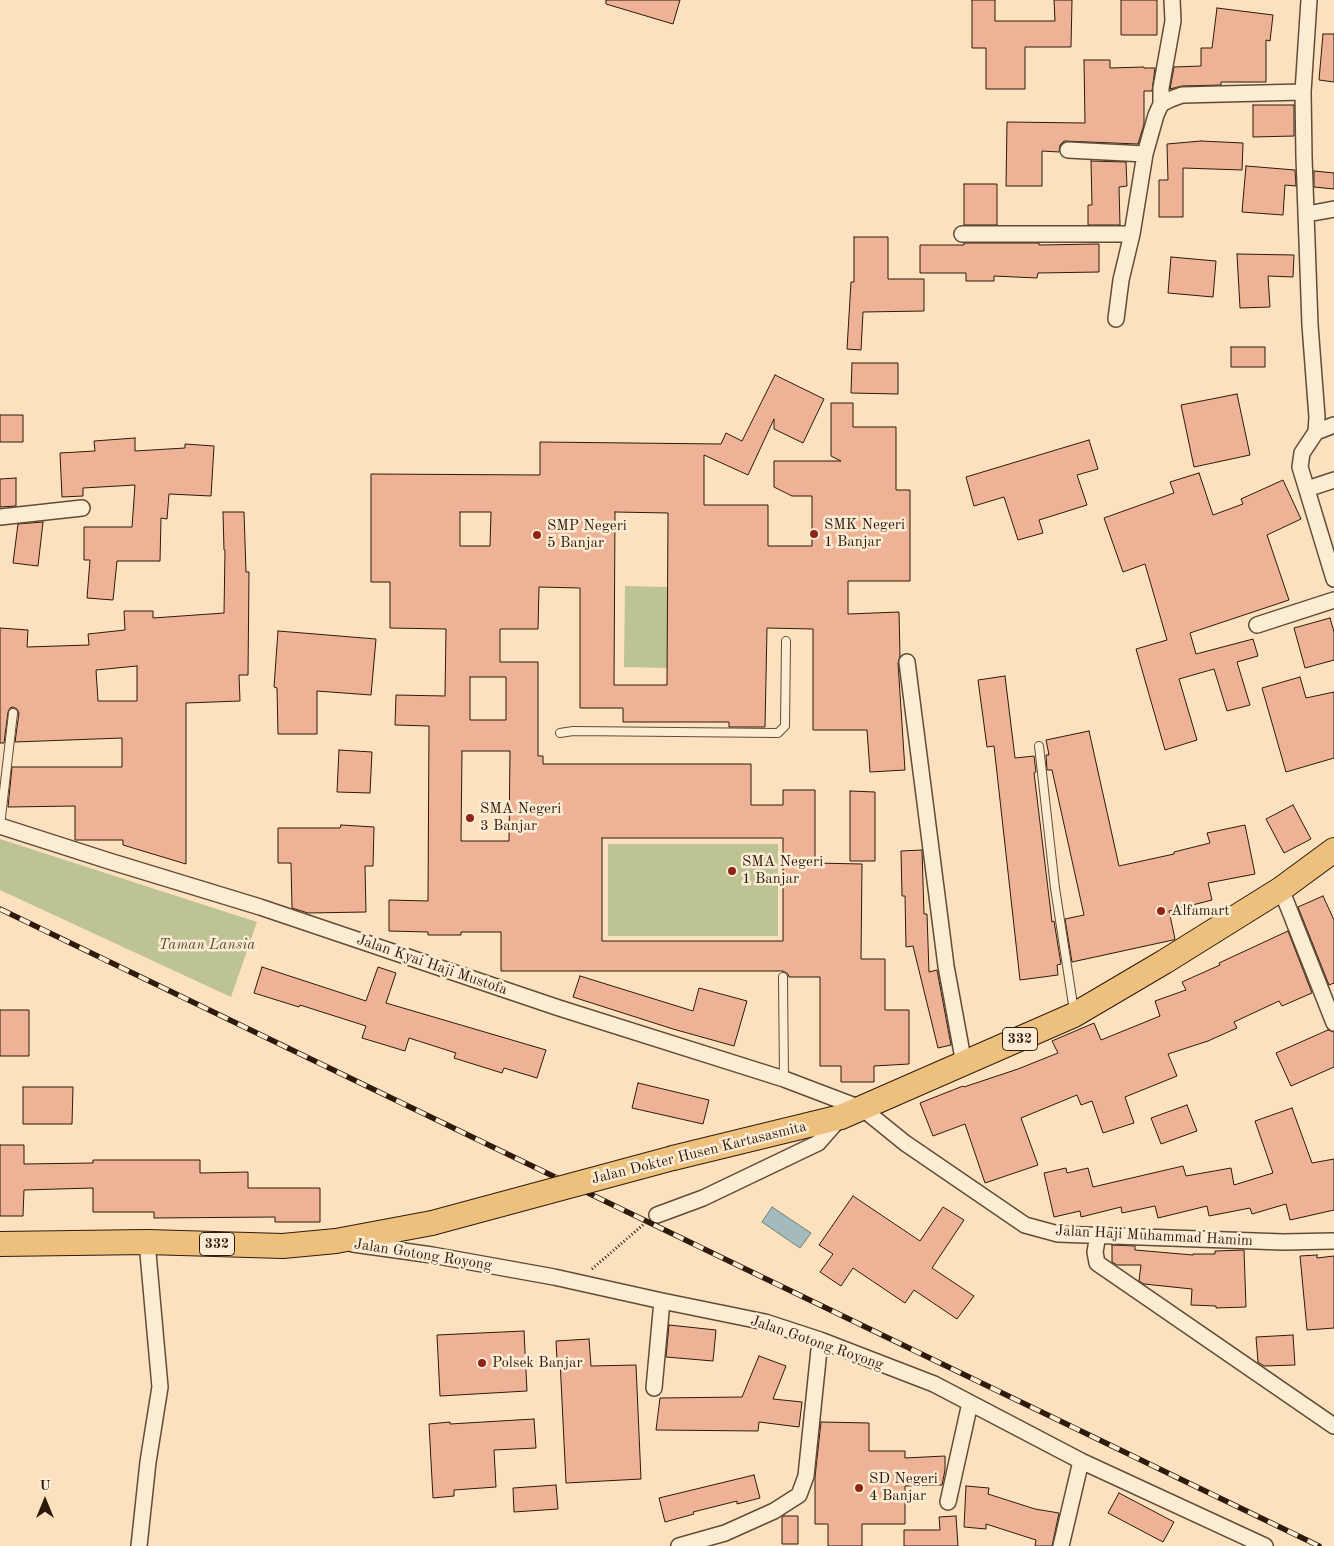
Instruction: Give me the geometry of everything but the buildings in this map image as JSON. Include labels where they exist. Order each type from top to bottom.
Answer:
[{"type":"main road","name":"Jalan Dokter Husen Kartasasmita","points":[[0,1244],[148,1242],[283,1246],[336,1241],[432,1223],[673,1158],[852,1113],[1074,1015],[1164,962],[1281,888],[1334,850]]},
{"type":"street","points":[[1116,319],[1121,280],[1132,234],[1145,154],[1161,104],[1161,88],[1173,21],[1172,0]]},
{"type":"street","points":[[1309,0],[1303,92],[1310,325],[1317,417],[1316,432],[1302,453],[1300,467],[1334,579]]},
{"type":"street","points":[[1161,104],[1182,96],[1303,92]]},
{"type":"street","points":[[1068,150],[1145,154]]},
{"type":"street","points":[[1306,214],[1334,209]]},
{"type":"street","points":[[962,234],[1132,234]]},
{"type":"street","points":[[1316,432],[1334,425]]},
{"type":"street","points":[[1307,489],[1334,480]]},
{"type":"street","points":[[0,517],[82,508]]},
{"type":"street","points":[[1257,625],[1334,600]]},
{"type":"street","points":[[907,662],[946,966],[964,1064]]},
{"type":"street","name":"Jalan Kyai Haji Mustofa","points":[[0,826],[260,907],[559,1008],[784,1079],[852,1113]]},
{"type":"street","points":[[1281,888],[1334,1023]]},
{"type":"street","points":[[657,1215],[703,1198],[818,1143],[852,1113]]},
{"type":"street","name":"Jalan Haji Muhammad Hamim","points":[[852,1113],[905,1143],[1025,1225],[1058,1234],[1283,1242],[1334,1241]]},
{"type":"street","points":[[1098,1235],[1095,1252],[1097,1263],[1334,1426]]},
{"type":"street","name":"Jalan Gotong Royong","points":[[336,1241],[432,1255],[577,1282],[765,1322],[820,1340],[934,1384],[1081,1461],[1265,1546]]},
{"type":"street","points":[[139,1546],[148,1462],[160,1387],[148,1242]]},
{"type":"street","points":[[654,1388],[662,1301]]},
{"type":"street","points":[[678,1546],[708,1542],[774,1511],[798,1495],[806,1476],[820,1340]]},
{"type":"street","points":[[948,1502],[970,1403]]},
{"type":"street","points":[[1061,1546],[1081,1461]]},
{"type":"lane","points":[[560,733],[573,731],[778,733],[785,726],[786,641]]},
{"type":"lane","points":[[0,826],[13,713]]},
{"type":"lane","points":[[1039,746],[1055,888],[1074,1015]]},
{"type":"lane","points":[[783,977],[784,1079]]},
{"type":"path","points":[[577,1282],[657,1215]]},
{"type":"green space","points":[[625,586],[668,587],[667,668],[624,667]]},
{"type":"green space","name":"Taman Lansia","points":[[0,839],[257,922],[231,997],[0,890]]},
{"type":"green space","points":[[608,844],[778,844],[778,936],[608,936]]},
{"type":"water","points":[[772,1207],[811,1233],[800,1248],[762,1222]]},
{"type":"railway","points":[[0,909],[1319,1546]]},
{"type":"place","name":"SMK Negeri 1 Banjar","points":[[814,534]]},
{"type":"place","name":"SMP Negeri 5 Banjar","points":[[537,535]]},
{"type":"place","name":"SMA Negeri 3 Banjar","points":[[470,818]]},
{"type":"place","name":"SMA Negeri 1 Banjar","points":[[732,871]]},
{"type":"place","name":"Alfamart","points":[[1161,911]]},
{"type":"place","name":"Polsek Banjar","points":[[482,1363]]},
{"type":"place","name":"SD Negeri 4 Banjar","points":[[859,1488]]}]
